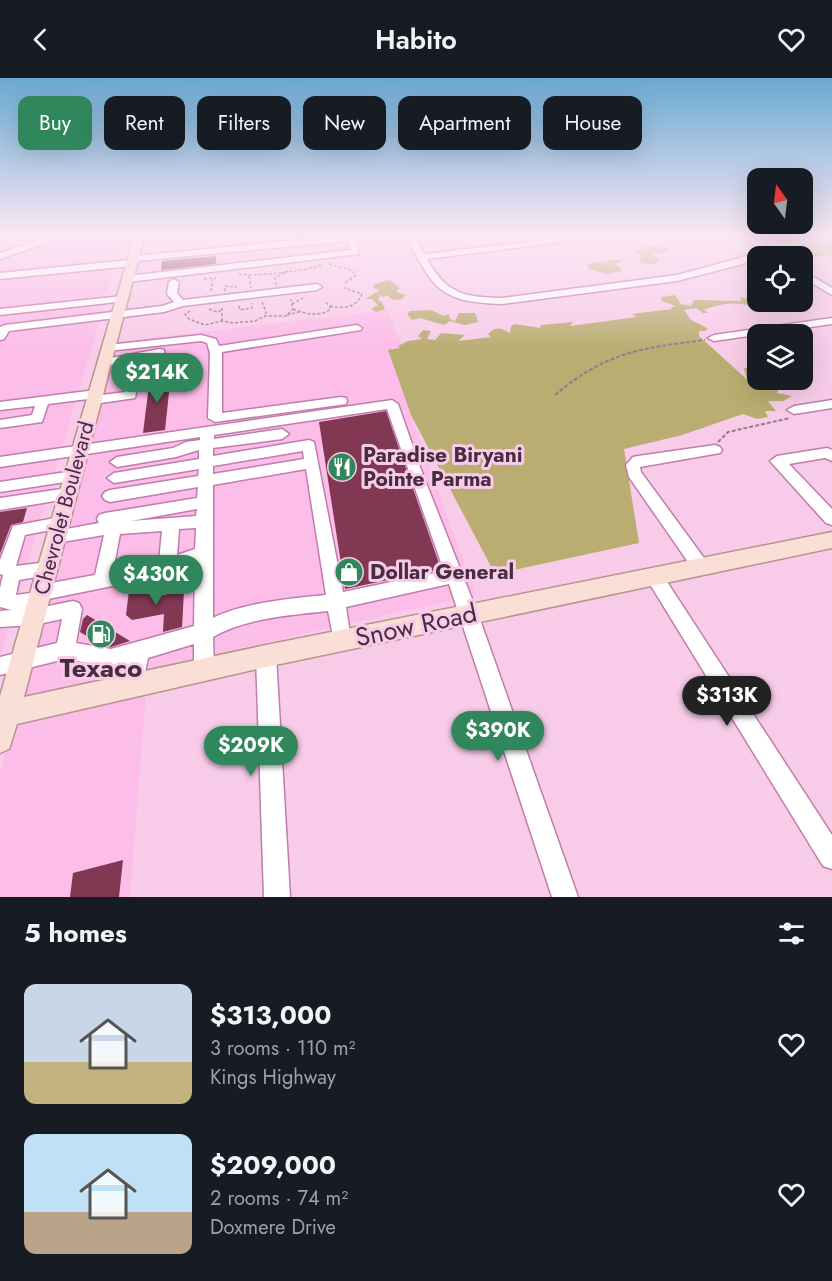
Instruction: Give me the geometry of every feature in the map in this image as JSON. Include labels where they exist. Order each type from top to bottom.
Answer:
[{"type":"main road","name":"Chevrolet Boulevard","points":[[0,740],[4,714],[22,661],[130,272]]},
{"type":"main road","name":"Snow Road","points":[[4,714],[204,669],[701,567],[831,536]]},
{"type":"street","points":[[0,276],[55,272]]},
{"type":"street","points":[[430,272],[437,285],[456,296],[481,301],[502,301],[640,283],[698,272]]},
{"type":"street","points":[[813,280],[832,292]]},
{"type":"street","points":[[174,282],[172,294],[182,303]]},
{"type":"street","points":[[0,312],[120,306],[132,316],[157,313],[182,303],[317,287]]},
{"type":"street","points":[[2,331],[120,306]]},
{"type":"street","points":[[714,338],[832,321]]},
{"type":"street","points":[[215,350],[357,328]]},
{"type":"street","points":[[106,355],[201,338],[212,341],[215,350],[215,418],[341,401]]},
{"type":"street","points":[[106,355],[137,356],[189,348]]},
{"type":"street","points":[[0,406],[131,395],[137,356]]},
{"type":"street","points":[[0,424],[37,419],[43,401]]},
{"type":"street","points":[[119,453],[392,404],[453,576],[469,614],[565,897]]},
{"type":"street","points":[[797,413],[832,404]]},
{"type":"street","points":[[0,462],[80,450],[119,453],[176,452],[207,438],[282,434]]},
{"type":"street","points":[[204,669],[203,554],[207,438]]},
{"type":"street","points":[[114,478],[309,445],[342,640]]},
{"type":"street","points":[[701,567],[634,473],[633,465],[638,461],[715,450]]},
{"type":"street","points":[[103,580],[110,496],[119,453]]},
{"type":"street","points":[[831,536],[777,461],[827,453],[832,456]]},
{"type":"street","points":[[110,496],[312,463]]},
{"type":"street","points":[[0,488],[70,485]]},
{"type":"street","points":[[0,504],[70,485]]},
{"type":"street","points":[[107,526],[205,502]]},
{"type":"street","points":[[3,617],[6,598],[6,569],[20,530],[58,530],[205,521]]},
{"type":"street","points":[[167,568],[171,524]]},
{"type":"street","points":[[3,617],[103,580],[167,568],[184,559],[203,554]]},
{"type":"street","points":[[6,569],[47,568]]},
{"type":"street","points":[[0,666],[64,650],[111,658],[204,632],[224,621],[265,612],[335,602],[453,576]]},
{"type":"street","points":[[654,576],[832,857]]},
{"type":"street","points":[[38,603],[73,609],[64,650]]},
{"type":"street","points":[[134,685],[139,652]]},
{"type":"street","points":[[266,656],[277,897]]},
{"type":"path","points":[[211,295],[213,279],[219,272]]},
{"type":"path","points":[[238,274],[249,276],[274,272]]},
{"type":"path","points":[[276,288],[275,278],[285,272]]},
{"type":"path","points":[[345,283],[356,275],[353,272]]},
{"type":"path","points":[[249,276],[251,290]]},
{"type":"path","points":[[204,279],[213,279]]},
{"type":"path","points":[[325,302],[341,310],[360,300],[362,294],[344,288]]},
{"type":"path","points":[[290,294],[293,309]]},
{"type":"path","points":[[292,304],[306,296]]},
{"type":"path","points":[[261,300],[266,312],[265,316]]},
{"type":"path","points":[[238,303],[240,309],[252,308],[252,301]]},
{"type":"path","points":[[222,305],[222,321]]},
{"type":"path","points":[[204,307],[211,306],[209,309],[217,312],[222,310]]},
{"type":"path","points":[[293,309],[321,316],[330,309],[330,306]]},
{"type":"path","points":[[197,308],[185,314],[189,319],[205,325],[222,321],[233,323],[255,321],[265,316],[300,312]]},
{"type":"path","points":[[287,315],[293,309]]},
{"type":"path","points":[[555,395],[588,368],[606,358],[643,348],[714,338]]},
{"type":"path","points":[[715,450],[718,441],[728,432],[797,413]]},
{"type":"shaded area","points":[[0,272],[114,272],[0,658]]},
{"type":"shaded area","points":[[136,272],[209,272],[134,280]]},
{"type":"shaded area","points":[[390,280],[400,288],[396,292],[406,295],[402,299],[393,300],[387,295],[384,297],[380,295],[378,300],[382,302],[385,309],[376,312],[371,309],[378,305],[372,299],[365,299],[380,290],[373,288],[375,284]]},
{"type":"shaded area","points":[[675,295],[681,304],[691,306],[694,300],[741,301],[740,297],[747,299],[747,305],[719,305],[704,310],[708,313],[703,313],[696,308],[684,310],[691,320],[707,328],[706,331],[699,331],[699,336],[747,379],[747,390],[778,390],[777,393],[792,396],[783,401],[768,401],[776,411],[765,411],[768,417],[757,419],[743,414],[682,435],[624,449],[639,543],[495,574],[411,415],[388,350],[400,348],[398,346],[408,341],[422,339],[418,336],[423,330],[431,331],[427,339],[435,340],[441,333],[465,335],[458,341],[491,337],[488,334],[496,329],[510,333],[511,326],[515,324],[540,328],[541,325],[573,322],[570,326],[637,317],[632,314],[672,309],[671,307],[676,306],[662,301],[661,297]]},
{"type":"shaded area","points":[[387,310],[403,348],[388,351],[476,595],[18,698],[117,342]]},
{"type":"shaded area","points":[[431,310],[444,316],[449,314],[450,319],[455,321],[459,313],[475,313],[478,322],[465,325],[450,321],[444,325],[420,318],[412,320],[407,314],[410,311]]},
{"type":"shaded area","points":[[146,692],[130,897],[0,897],[0,774],[13,723]]},
{"type":"building","points":[[171,374],[165,430],[143,433],[150,377]]},
{"type":"building","points":[[386,411],[441,569],[345,589],[319,422]]},
{"type":"building","points":[[27,508],[23,522],[11,525],[0,554],[0,512]]},
{"type":"building","points":[[159,584],[158,596],[184,591],[182,627],[163,632],[164,614],[132,620],[126,615],[129,590]]},
{"type":"building","name":"Texaco","points":[[87,615],[130,641],[111,647],[102,645],[80,632],[83,619]]},
{"type":"building","points":[[123,860],[119,897],[70,897],[73,873]]},
{"type":"place","name":"Paradise Biryani Pointe Parma","points":[[342,467]]},
{"type":"place","name":"Dollar General","points":[[349,572]]},
{"type":"place","name":"Texaco","points":[[101,634]]}]
